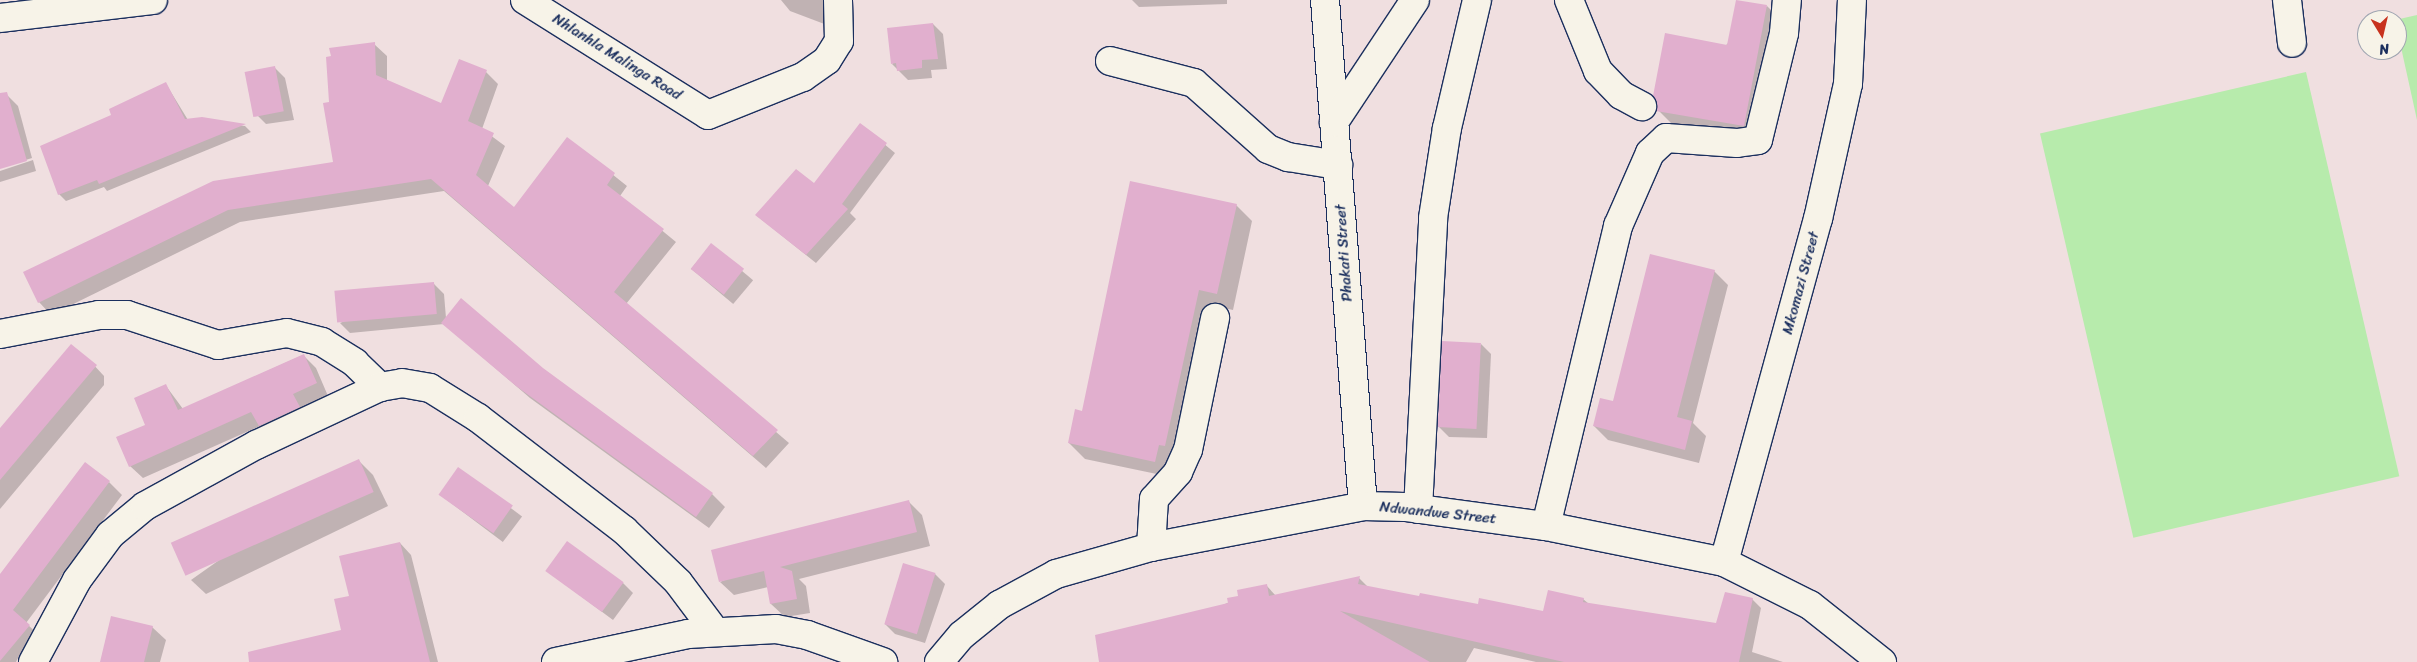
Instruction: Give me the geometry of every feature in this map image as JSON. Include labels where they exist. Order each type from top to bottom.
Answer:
[{"type":"street","points":[[0,18],[153,0]]},
{"type":"street","name":"Nhlanhla Malinga Road","points":[[525,0],[708,115],[804,77],[827,60],[839,41],[838,0]]},
{"type":"street","name":"Phakati Street","points":[[1325,0],[1363,506]]},
{"type":"street","points":[[1334,122],[1415,0]]},
{"type":"street","points":[[1418,509],[1433,218],[1447,128],[1477,0]]},
{"type":"street","points":[[1569,0],[1598,71],[1621,95],[1642,106]]},
{"type":"street","points":[[1546,526],[1618,226],[1650,153],[1666,138],[1743,144],[1758,140],[1784,34],[1787,0]]},
{"type":"street","name":"Mkomazi Street","points":[[1724,562],[1818,218],[1848,84],[1852,0]]},
{"type":"street","points":[[2287,0],[2292,43]]},
{"type":"street","points":[[1110,61],[1194,82],[1268,148],[1288,157],[1338,165]]},
{"type":"street","points":[[0,334],[99,315],[127,315],[218,345],[288,332],[322,342],[355,363],[380,387]]},
{"type":"street","points":[[1151,547],[1154,499],[1178,472],[1188,450],[1215,318]]},
{"type":"street","points":[[33,662],[77,580],[110,535],[145,506],[256,445],[380,387],[402,383],[430,388],[478,418],[624,530],[678,582],[714,630]]},
{"type":"street","name":"Ndwandwe Street","points":[[939,662],[999,605],[1056,574],[1151,547],[1363,506],[1418,509],[1546,526],[1724,562],[1810,605],[1882,662]]},
{"type":"street","points":[[556,662],[714,630],[776,629],[807,634],[883,662]]},
{"type":"green space","points":[[2417,15],[2417,120],[2404,60],[2407,60],[2407,17]]},
{"type":"green space","points":[[2306,72],[2399,476],[2133,538],[2040,133]]},
{"type":"building","points":[[1736,0],[1767,5],[1744,126],[1656,111],[1653,96],[1665,33],[1727,45]]},
{"type":"building","points":[[933,23],[938,59],[922,60],[922,68],[897,71],[896,63],[891,64],[887,28]]},
{"type":"building","points":[[375,42],[376,75],[441,103],[459,59],[487,70],[468,121],[494,133],[476,175],[514,207],[567,137],[615,173],[607,185],[664,229],[614,292],[778,430],[753,456],[431,179],[228,210],[38,303],[23,272],[213,181],[333,162],[323,103],[329,102],[326,57],[331,56],[329,48]]},
{"type":"building","points":[[275,66],[284,111],[253,117],[245,72]]},
{"type":"building","points":[[166,82],[185,119],[202,117],[246,124],[99,184],[97,180],[58,195],[40,146],[111,115],[109,109]]},
{"type":"building","points":[[7,92],[27,161],[0,169],[0,93]]},
{"type":"building","points":[[860,123],[887,143],[842,204],[848,209],[806,255],[755,215],[796,169],[814,183]]},
{"type":"building","points":[[1130,181],[1237,204],[1217,294],[1199,290],[1165,446],[1159,445],[1155,462],[1068,443],[1075,409],[1082,411]]},
{"type":"building","points":[[711,243],[744,269],[724,295],[691,269]]},
{"type":"building","points":[[1650,254],[1715,270],[1677,417],[1692,421],[1685,450],[1593,426],[1600,398],[1613,401]]},
{"type":"building","points":[[434,282],[437,314],[337,323],[334,291]]},
{"type":"building","points":[[461,298],[543,368],[713,493],[696,517],[516,386],[441,323]]},
{"type":"building","points":[[1442,341],[1481,343],[1476,429],[1437,427]]},
{"type":"building","points":[[71,344],[97,365],[0,480],[0,428]]},
{"type":"building","points":[[304,354],[317,383],[293,394],[300,407],[259,426],[251,412],[129,467],[116,437],[145,425],[134,398],[166,384],[178,410]]},
{"type":"building","points":[[359,459],[374,492],[185,576],[171,543]]},
{"type":"building","points":[[85,462],[110,481],[13,610],[30,625],[0,661],[0,574]]},
{"type":"building","points":[[458,467],[513,505],[493,533],[438,495]]},
{"type":"building","points":[[909,500],[917,532],[780,567],[792,571],[797,599],[770,604],[764,571],[719,582],[711,550]]},
{"type":"building","points":[[567,541],[624,582],[602,612],[545,571]]},
{"type":"building","points":[[400,542],[430,662],[249,662],[248,652],[341,630],[334,599],[349,596],[339,556]]},
{"type":"building","points":[[903,563],[936,573],[917,634],[884,624]]},
{"type":"building","points":[[1360,576],[1358,584],[1419,596],[1420,593],[1478,604],[1479,598],[1543,611],[1548,590],[1584,598],[1583,602],[1716,623],[1725,592],[1753,598],[1739,662],[1564,662],[1340,611],[1430,662],[1099,662],[1095,635],[1228,603],[1227,598],[1238,596],[1237,590],[1267,584],[1269,596]]},
{"type":"building","points":[[111,616],[153,626],[144,662],[100,662]]}]
